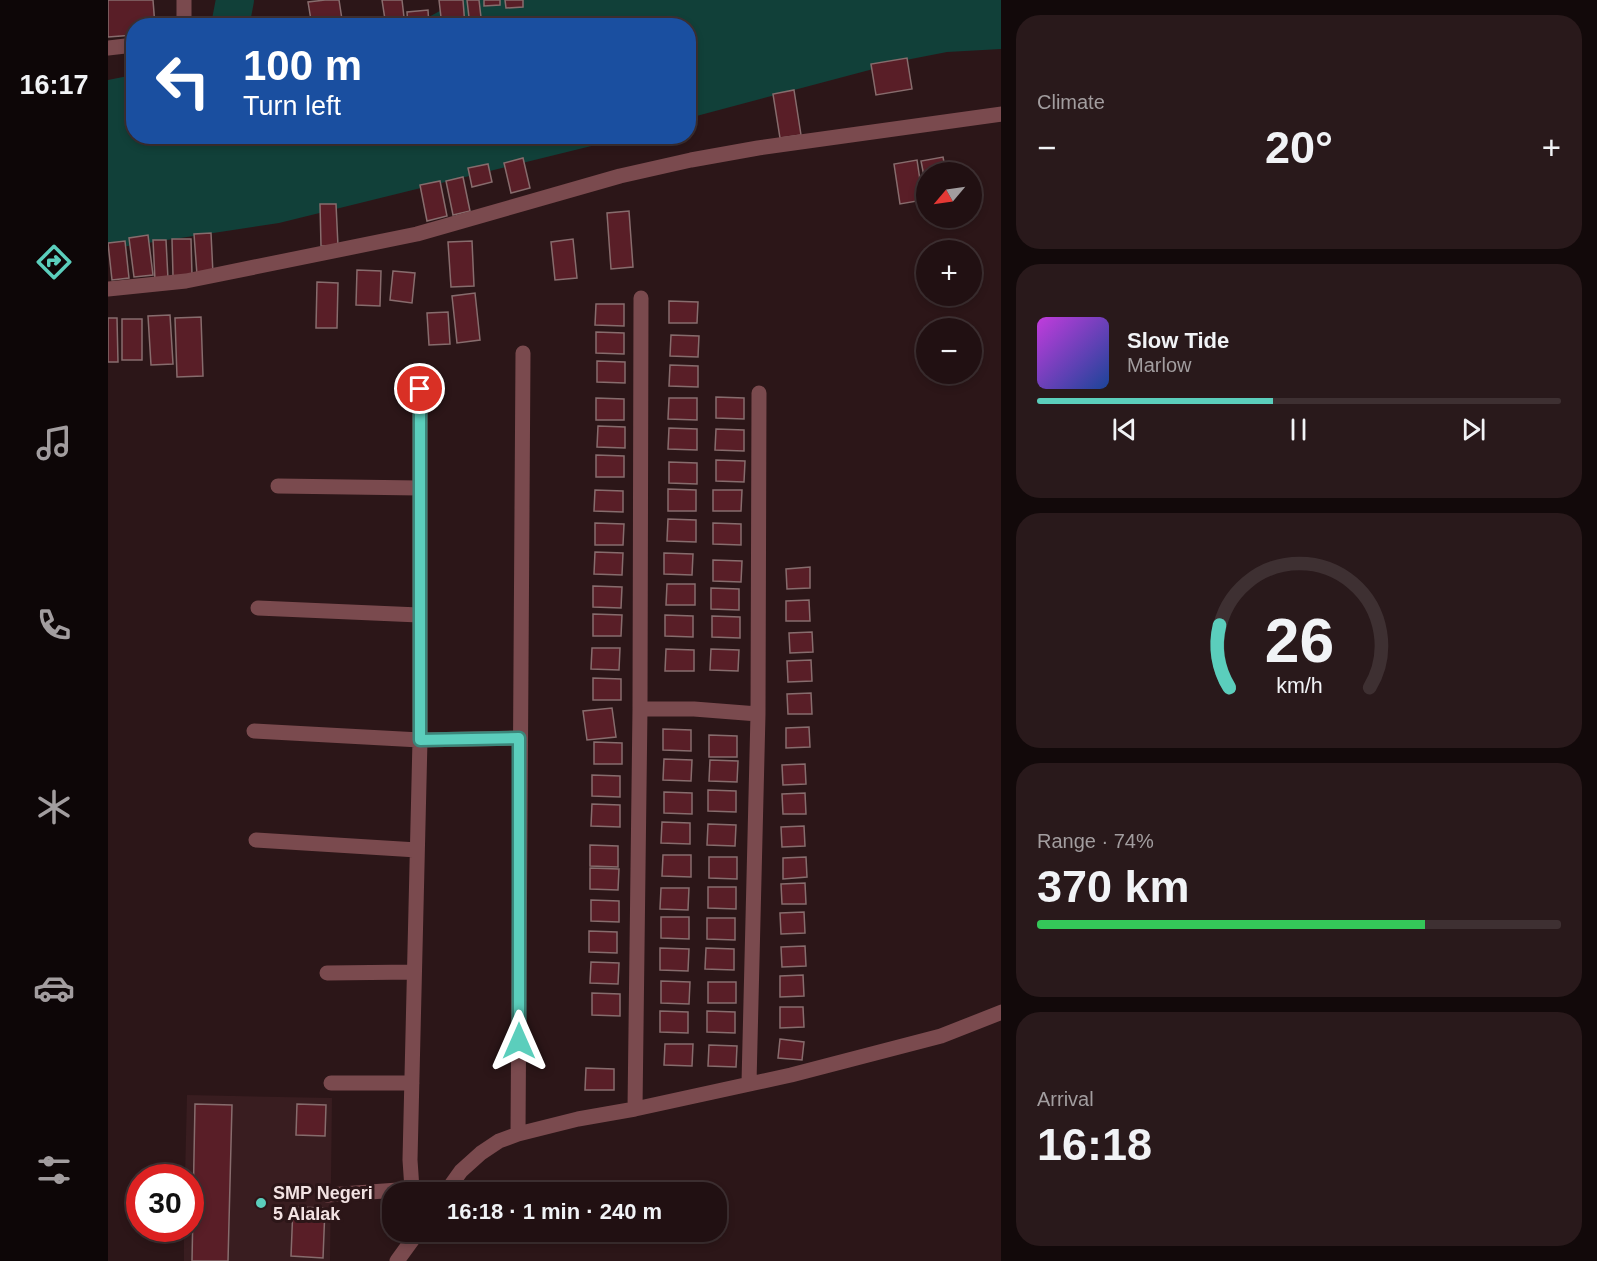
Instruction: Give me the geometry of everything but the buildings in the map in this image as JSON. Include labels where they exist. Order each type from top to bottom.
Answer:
[{"type":"street","points":[[184,0],[184,18]]},
{"type":"street","points":[[108,48],[126,46]]},
{"type":"street","points":[[108,289],[186,281],[417,234],[631,173],[691,160],[758,148],[1001,114]]},
{"type":"street","points":[[635,1109],[641,298]]},
{"type":"street","points":[[518,1134],[523,353]]},
{"type":"street","points":[[412,1182],[410,1160],[420,740],[420,389]]},
{"type":"street","points":[[749,1083],[758,714],[759,393]]},
{"type":"street","points":[[278,486],[419,488]]},
{"type":"street","points":[[258,608],[419,615]]},
{"type":"street","points":[[639,709],[694,709],[758,714]]},
{"type":"street","points":[[254,731],[420,740],[519,738]]},
{"type":"street","points":[[256,840],[417,850]]},
{"type":"street","points":[[327,973],[414,972]]},
{"type":"street","points":[[453,1182],[461,1171],[481,1153],[499,1141],[518,1134],[578,1119],[791,1075],[941,1036],[1001,1012]]},
{"type":"street","points":[[331,1083],[412,1083]]},
{"type":"street","points":[[328,1195],[382,1192]]},
{"type":"street","points":[[397,1261],[411,1242]]},
{"type":"shaded area","name":"SMP Negeri 5 Alalak","points":[[187,1095],[332,1098],[330,1261],[184,1261],[184,1242],[204,1242],[204,1164],[185,1164]]},
{"type":"water","points":[[460,0],[1001,0],[1001,49],[947,52],[911,59],[696,116],[696,18],[427,18]]},
{"type":"water","points":[[126,76],[126,144],[600,144],[279,223],[108,249],[108,80]]},
{"type":"waterway","points":[[232,18],[235,0]]},
{"type":"place","name":"SMP Negeri 5 Alalak","points":[[261,1203]]},
{"type":"route","points":[[420,389],[420,740],[519,738],[519,1041]]}]
